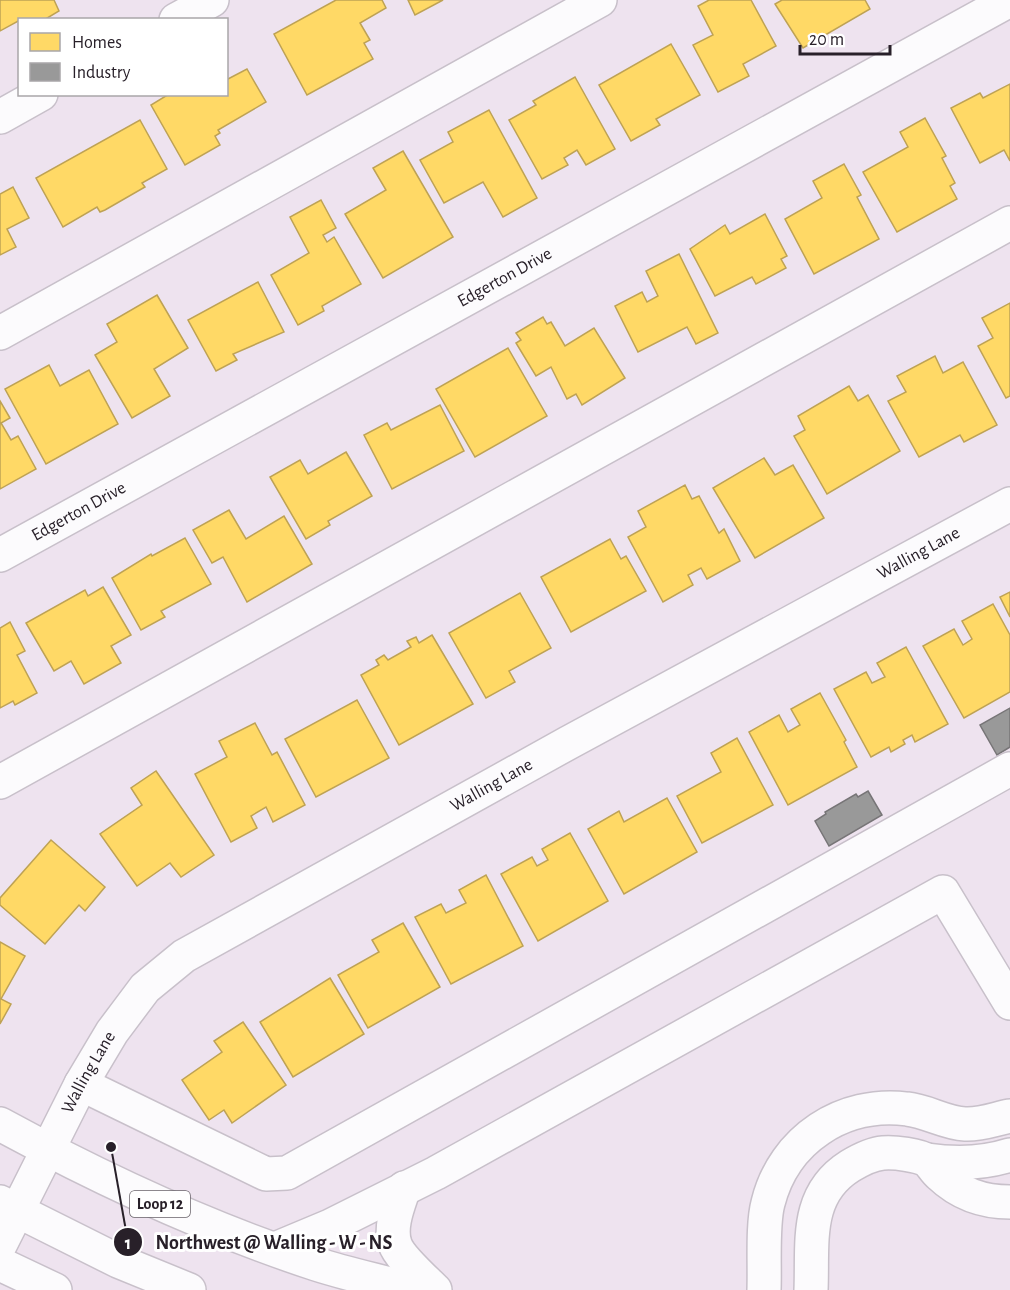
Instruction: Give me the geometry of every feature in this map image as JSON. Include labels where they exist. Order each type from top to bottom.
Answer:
[{"type":"street","points":[[180,18],[212,0]]},
{"type":"street","points":[[0,333],[600,0]]},
{"type":"street","name":"Edgerton Drive","points":[[0,555],[1010,0]]},
{"type":"street","points":[[0,117],[37,96]]},
{"type":"street","points":[[0,782],[1010,223]]},
{"type":"street","name":"Walling Lane","points":[[0,1245],[8,1207],[48,1150],[81,1084],[112,1032],[145,988],[184,956],[567,743],[1010,504]]},
{"type":"street","points":[[81,1084],[266,1174],[287,1173],[1010,769]]},
{"type":"street","points":[[275,1249],[330,1226],[436,1173],[943,892],[1010,1003]]},
{"type":"street","points":[[764,1290],[767,1204],[789,1158],[799,1145],[820,1128],[849,1113],[864,1109],[907,1109],[963,1124],[979,1124],[1010,1116]]},
{"type":"street","name":"Loop 12","points":[[0,1124],[79,1166],[204,1223],[316,1264],[412,1290]]},
{"type":"street","points":[[811,1290],[813,1217],[818,1201],[833,1178],[860,1160],[877,1154],[893,1152],[947,1163],[988,1162],[1010,1155]]},
{"type":"street","points":[[927,1160],[954,1186],[979,1200],[1010,1202]]},
{"type":"street","points":[[404,1188],[394,1223],[395,1244],[435,1290]]},
{"type":"street","points":[[8,1207],[108,1257],[189,1290]]},
{"type":"street","points":[[0,1264],[55,1290]]},
{"type":"building: Homes","points":[[0,0],[54,0],[59,11],[47,18],[18,18],[18,21],[0,31]]},
{"type":"building: Homes","points":[[336,0],[382,0],[386,8],[360,23],[370,40],[364,43],[373,59],[307,95],[274,34]]},
{"type":"building: Homes","points":[[408,0],[443,0],[415,15]]},
{"type":"building: Homes","points":[[709,0],[751,0],[776,46],[743,64],[749,76],[718,92],[693,45],[713,35],[698,6]]},
{"type":"building: Homes","points":[[782,0],[865,0],[870,9],[803,48],[775,4]]},
{"type":"building: Homes","points":[[671,44],[700,95],[656,119],[660,125],[631,141],[599,85]]},
{"type":"building: Homes","points":[[247,69],[266,102],[218,130],[220,133],[215,136],[220,145],[185,165],[151,105],[166,96],[228,96],[228,79]]},
{"type":"building: Homes","points":[[575,77],[615,149],[586,165],[577,150],[564,158],[568,165],[542,179],[509,120],[536,105],[533,101]]},
{"type":"building: Homes","points":[[1010,84],[1010,161],[1004,150],[980,163],[951,108],[980,93],[983,98]]},
{"type":"building: Homes","points":[[489,110],[537,198],[503,217],[483,182],[444,203],[420,160],[453,142],[448,132]]},
{"type":"building: Homes","points":[[925,118],[946,156],[942,158],[955,183],[950,186],[957,199],[897,232],[863,172],[908,147],[900,132]]},
{"type":"building: Homes","points":[[140,120],[167,169],[142,183],[145,187],[105,210],[100,212],[97,207],[63,227],[36,178]]},
{"type":"building: Homes","points":[[403,151],[453,237],[383,278],[345,214],[386,190],[373,168]]},
{"type":"building: Homes","points":[[844,164],[861,195],[857,197],[879,239],[814,274],[785,219],[822,198],[813,181]]},
{"type":"building: Homes","points":[[13,187],[29,218],[7,229],[16,247],[0,255],[0,194]]},
{"type":"building: Homes","points":[[321,200],[336,228],[323,235],[327,242],[334,237],[361,284],[322,306],[324,311],[298,325],[271,275],[309,253],[290,217]]},
{"type":"building: Homes","points":[[765,214],[787,256],[781,259],[786,268],[756,284],[752,277],[715,296],[690,249],[725,225],[730,234]]},
{"type":"building: Homes","points":[[679,254],[718,333],[696,344],[687,327],[638,352],[615,306],[642,292],[647,302],[658,296],[646,271]]},
{"type":"building: Homes","points":[[258,282],[284,332],[233,354],[237,360],[216,371],[188,320]]},
{"type":"building: Homes","points":[[157,295],[188,348],[154,369],[170,396],[132,418],[95,355],[117,342],[107,324]]},
{"type":"building: Homes","points":[[1010,303],[1010,396],[1006,398],[978,346],[993,338],[982,318]]},
{"type":"building: Homes","points":[[543,317],[547,324],[551,322],[565,346],[594,328],[625,378],[582,405],[576,394],[567,399],[551,367],[536,376],[516,343],[521,340],[516,333]]},
{"type":"building: Homes","points":[[508,348],[547,416],[475,457],[436,389]]},
{"type":"building: Homes","points":[[935,356],[943,373],[963,362],[997,425],[964,442],[960,435],[919,457],[888,401],[906,392],[897,376]]},
{"type":"building: Homes","points":[[49,365],[60,386],[89,370],[118,424],[46,464],[5,389]]},
{"type":"building: Homes","points":[[849,386],[858,401],[868,395],[900,451],[827,494],[794,436],[805,430],[798,416]]},
{"type":"building: Homes","points":[[0,401],[10,418],[1,423],[11,440],[18,436],[36,469],[0,489]]},
{"type":"building: Homes","points":[[440,405],[464,451],[392,489],[364,435],[387,423],[391,430]]},
{"type":"building: Homes","points":[[346,452],[372,496],[328,521],[330,525],[306,539],[270,477],[300,460],[308,474]]},
{"type":"building: Homes","points":[[764,458],[775,475],[793,465],[824,518],[755,558],[713,488]]},
{"type":"building: Homes","points":[[685,485],[692,499],[699,496],[719,533],[724,529],[740,561],[707,579],[701,568],[688,575],[693,585],[663,602],[628,537],[646,527],[638,511]]},
{"type":"building: Homes","points":[[229,510],[246,539],[284,516],[312,564],[247,602],[223,557],[212,563],[193,530]]},
{"type":"building: Homes","points":[[185,538],[211,584],[161,611],[165,617],[141,630],[112,578],[151,554],[152,556]]},
{"type":"building: Homes","points":[[610,539],[621,559],[626,556],[646,591],[571,632],[541,577]]},
{"type":"building: Homes","points":[[103,587],[131,635],[111,646],[121,663],[84,684],[71,661],[54,671],[26,623],[85,590],[88,596]]},
{"type":"building: Homes","points":[[1010,592],[1010,617],[1000,597]]},
{"type":"building: Homes","points":[[520,593],[551,648],[509,671],[515,682],[486,698],[449,633]]},
{"type":"building: Homes","points":[[993,604],[1010,635],[1010,692],[964,718],[923,646],[954,629],[963,645],[972,639],[962,621]]},
{"type":"building: Homes","points":[[10,622],[25,651],[17,655],[37,693],[15,705],[13,701],[0,708],[0,628]]},
{"type":"building: Homes","points":[[432,635],[473,704],[399,745],[361,675],[379,665],[376,660],[384,655],[388,660],[411,647],[407,641],[416,637],[419,643]]},
{"type":"building: Homes","points":[[906,647],[948,724],[915,742],[912,735],[903,740],[905,744],[891,752],[889,747],[871,757],[834,689],[866,672],[872,683],[885,677],[877,663]]},
{"type":"building: Homes","points":[[820,693],[846,740],[844,742],[857,767],[788,805],[749,732],[779,715],[788,732],[800,725],[791,709]]},
{"type":"building: Homes","points":[[357,700],[389,758],[316,797],[285,739]]},
{"type":"building: Homes","points":[[255,723],[272,755],[277,752],[305,805],[273,822],[266,807],[251,816],[257,828],[231,842],[195,774],[227,757],[219,741]]},
{"type":"building: Homes","points":[[737,738],[773,805],[702,843],[677,796],[721,772],[711,753]]},
{"type":"building: Homes","points":[[156,771],[214,855],[181,877],[170,863],[137,886],[100,834],[142,805],[131,788]]},
{"type":"building: Homes","points":[[667,798],[697,852],[624,894],[588,829],[619,811],[624,822]]},
{"type":"building: Homes","points":[[570,833],[608,901],[538,941],[501,874],[532,857],[537,866],[548,860],[542,849]]},
{"type":"building: Homes","points":[[51,840],[105,887],[85,911],[79,905],[45,944],[0,905],[0,898]]},
{"type":"building: Homes","points":[[486,875],[523,946],[451,984],[415,917],[441,904],[446,913],[466,903],[459,890]]},
{"type":"building: Homes","points":[[403,923],[440,987],[368,1028],[338,975],[379,952],[372,940]]},
{"type":"building: Homes","points":[[0,942],[25,956],[1,999],[11,1004],[0,1024]]},
{"type":"building: Homes","points":[[330,978],[364,1034],[293,1077],[260,1022]]},
{"type":"building: Homes","points":[[243,1022],[286,1085],[232,1123],[224,1110],[209,1120],[182,1080],[222,1052],[214,1041]]},
{"type":"building: Industry","points":[[1010,708],[1010,747],[997,755],[980,725]]},
{"type":"building: Industry","points":[[868,791],[882,815],[829,846],[815,821],[826,814],[825,812],[856,794],[858,797]]},
{"type":"place","name":"Northwest @ Walling - W - NS","points":[[111,1147]]}]
